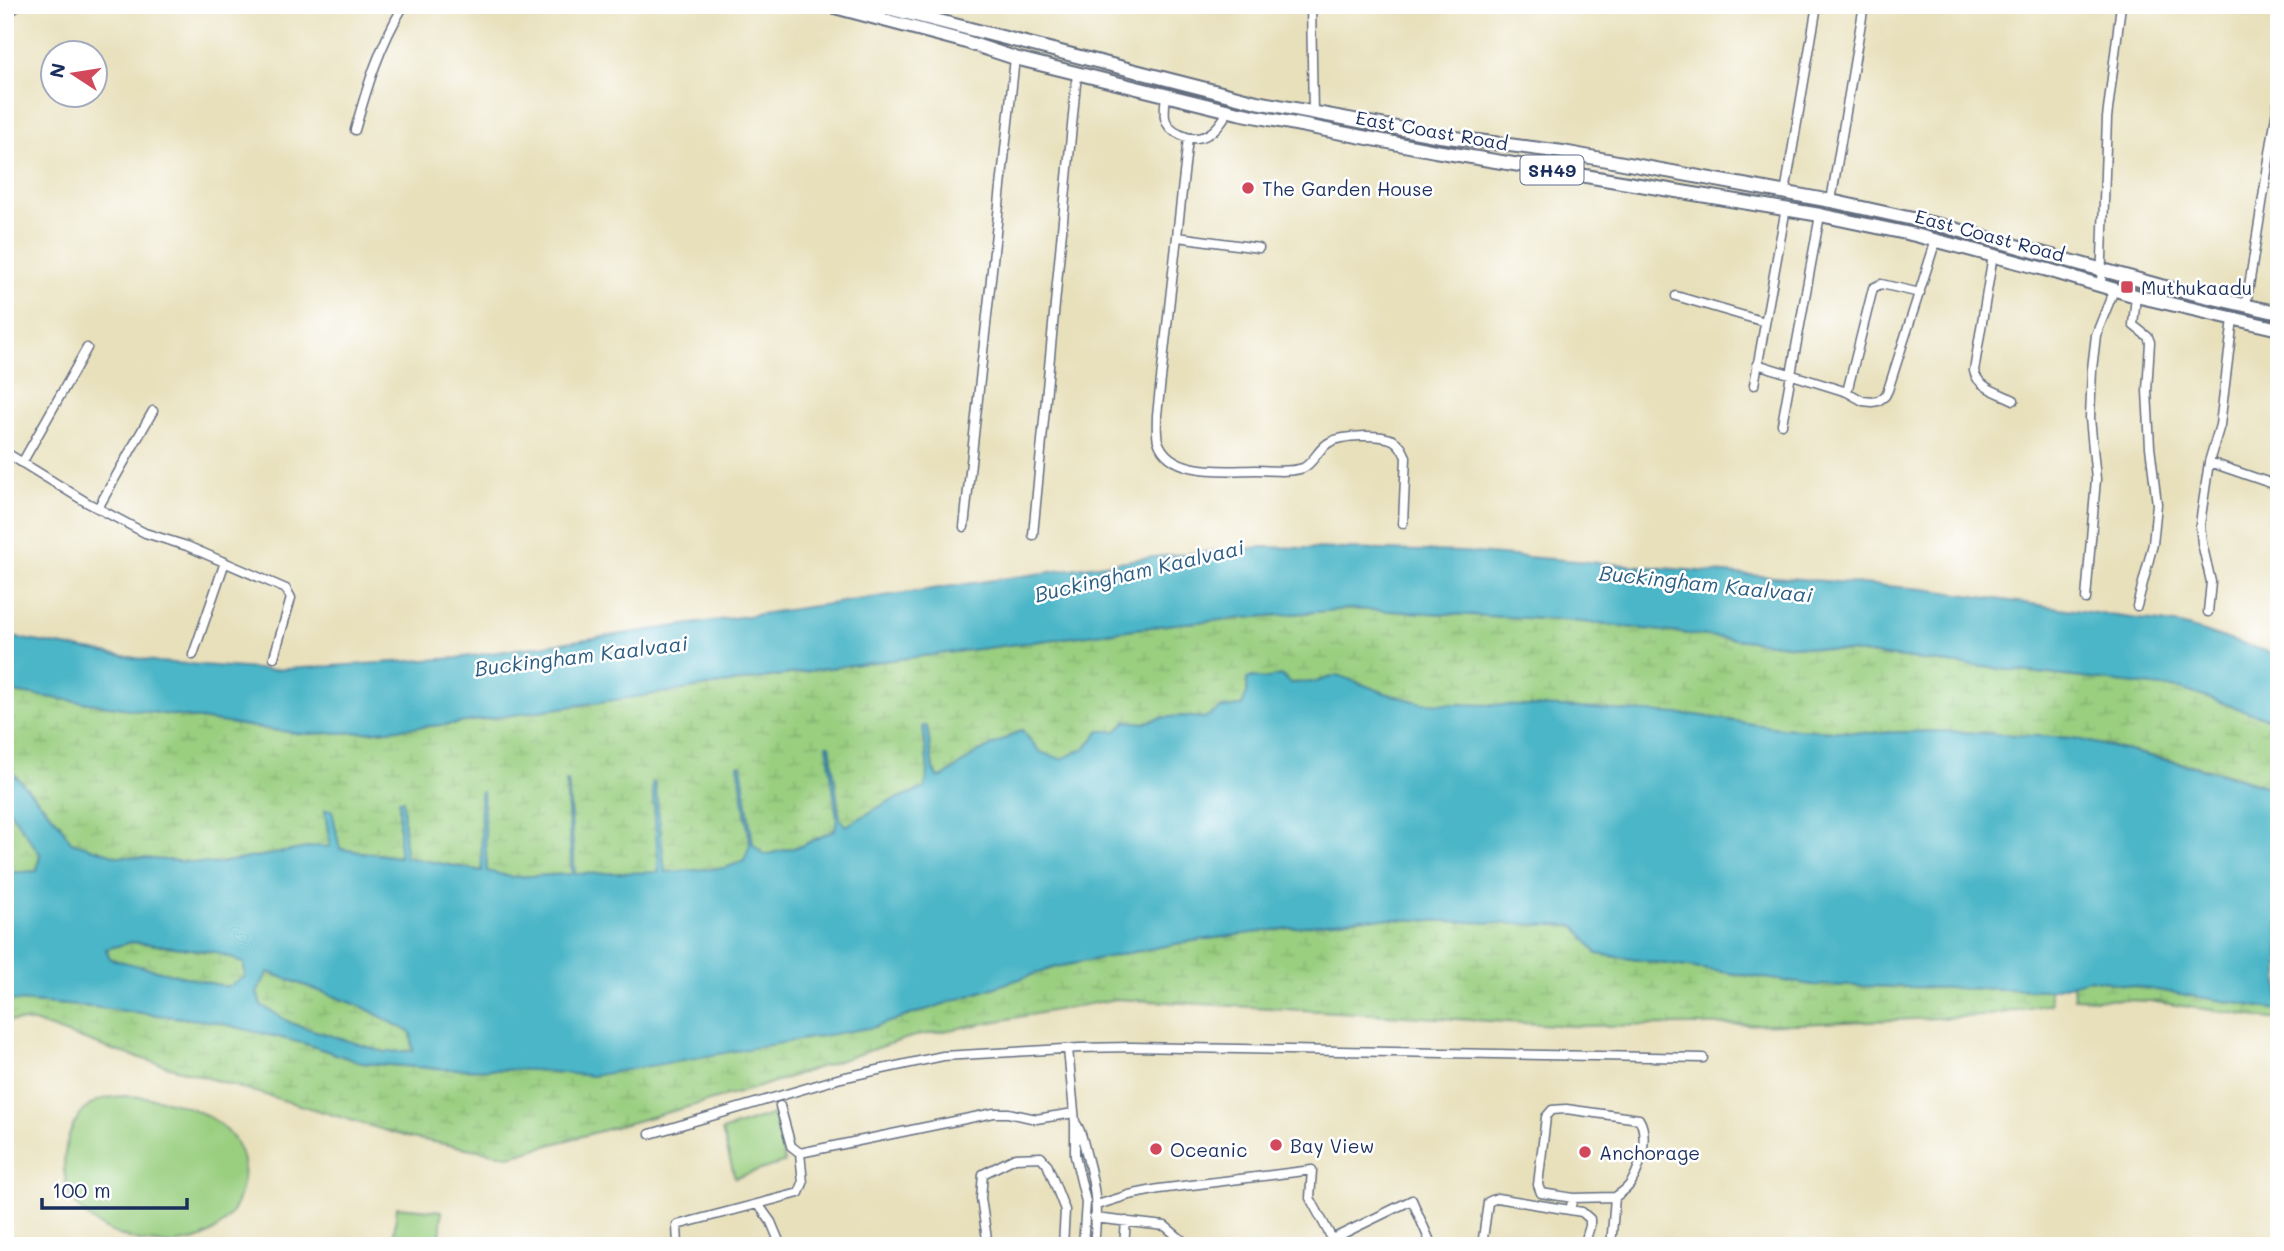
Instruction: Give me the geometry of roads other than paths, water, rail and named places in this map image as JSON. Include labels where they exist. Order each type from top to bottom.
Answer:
[{"type":"main road","name":"East Coast Road","points":[[827,5],[963,41],[1015,58],[1228,111],[1435,151],[1786,208],[1936,240],[2136,296],[2279,329]]},
{"type":"main road","name":"East Coast Road","points":[[876,5],[1212,92],[1313,113],[1440,136],[1563,152],[1831,201],[1940,225],[2161,286],[2279,313]]},
{"type":"street","points":[[5,8],[14,9],[18,5]]},
{"type":"street","points":[[355,130],[370,77],[386,36],[404,5]]},
{"type":"street","points":[[1311,5],[1313,113]]},
{"type":"street","points":[[1785,193],[1817,5]]},
{"type":"street","points":[[1831,201],[1864,5]]},
{"type":"street","points":[[2101,285],[2107,118],[2121,5]]},
{"type":"street","points":[[964,527],[1015,58]]},
{"type":"street","points":[[1033,535],[1077,73]]},
{"type":"street","points":[[1166,95],[1165,118],[1168,125],[1172,131],[1188,138],[1209,135],[1222,123],[1228,111]]},
{"type":"street","points":[[2246,305],[2279,96]]},
{"type":"street","points":[[1188,138],[1157,415],[1158,441],[1164,453],[1172,460],[1206,470],[1294,470],[1308,465],[1321,448],[1330,442],[1345,437],[1390,439],[1401,447],[1406,457],[1403,523]]},
{"type":"street","points":[[1754,384],[1786,208]]},
{"type":"street","points":[[1782,424],[1819,215]]},
{"type":"street","points":[[1178,237],[1259,248]]},
{"type":"street","points":[[1758,364],[1847,391],[1863,401],[1872,402],[1885,396],[1936,240]]},
{"type":"street","points":[[1993,255],[1974,371],[1976,379],[1982,384],[2014,400]]},
{"type":"street","points":[[1847,391],[1873,288],[1881,284],[1920,293]]},
{"type":"street","points":[[2086,599],[2096,479],[2090,418],[2092,369],[2096,335],[2114,290]]},
{"type":"street","points":[[1676,296],[1765,322]]},
{"type":"street","points":[[2136,296],[2133,325],[2144,333],[2150,342],[2147,391],[2157,504],[2153,544],[2137,606]]},
{"type":"street","points":[[2208,612],[2211,582],[2200,524],[2209,463],[2220,425],[2233,318]]},
{"type":"street","points":[[22,463],[87,348]]},
{"type":"street","points":[[97,508],[153,411]]},
{"type":"street","points":[[5,452],[97,508],[145,533],[225,562],[286,589],[291,598],[274,657]]},
{"type":"street","points":[[2209,463],[2279,486]]},
{"type":"street","points":[[193,655],[225,562]]},
{"type":"street","points":[[650,1134],[841,1078],[943,1056],[1131,1047],[1703,1058]]},
{"type":"street","points":[[1068,1049],[1075,1117],[1075,1156],[1086,1202],[1083,1246]]},
{"type":"street","points":[[678,1246],[677,1225],[799,1193],[803,1183],[800,1153],[791,1146],[780,1106]]},
{"type":"street","points":[[1566,1109],[1639,1119],[1644,1138],[1632,1183],[1615,1197],[1573,1198],[1541,1192],[1538,1185],[1546,1117],[1552,1110],[1566,1109]]},
{"type":"street","points":[[800,1153],[994,1113],[1036,1119],[1075,1117]]},
{"type":"street","points":[[1075,1117],[1093,1179],[1097,1205],[1094,1246]]},
{"type":"street","points":[[988,1246],[981,1198],[983,1174],[1016,1158],[1041,1157],[1065,1210],[1063,1246]]},
{"type":"street","points":[[1097,1205],[1114,1198],[1159,1189],[1312,1170],[1310,1198],[1334,1242],[1412,1199],[1432,1246]]},
{"type":"street","points":[[1611,1246],[1615,1197]]},
{"type":"street","points":[[1482,1246],[1488,1202],[1497,1198],[1583,1212],[1590,1219],[1584,1246]]},
{"type":"street","points":[[1570,1210],[1573,1198]]},
{"type":"street","points":[[758,1204],[771,1222],[781,1246]]},
{"type":"street","points":[[1086,1216],[1165,1226],[1189,1246]]},
{"type":"street","points":[[1124,1246],[1126,1222]]},
{"type":"water","name":"Buckingham Kaalvaai","points":[[1263,547],[1463,552],[1924,589],[2181,625],[2279,655],[2279,722],[2181,689],[1564,620],[1350,609],[1175,624],[844,666],[452,724],[366,732],[302,734],[5,691],[5,636],[159,662],[271,670],[457,658],[1153,557]]},
{"type":"water","points":[[1281,675],[1290,683],[1316,682],[1338,675],[1385,693],[1422,703],[1696,715],[1778,728],[1870,733],[1941,731],[2073,738],[2221,773],[2279,790],[2279,1010],[2089,979],[2049,990],[1813,985],[1597,954],[1576,926],[1363,918],[1186,942],[1056,967],[874,1027],[592,1076],[533,1070],[443,1069],[362,1063],[306,1044],[215,1022],[92,1007],[5,1000],[5,873],[37,871],[40,854],[5,804],[5,768],[12,772],[59,823],[71,842],[117,856],[214,864],[319,846],[330,847],[325,810],[332,810],[340,849],[399,857],[399,800],[403,800],[405,857],[482,871],[480,793],[483,792],[487,871],[512,877],[572,874],[566,781],[575,874],[659,872],[652,783],[655,783],[665,872],[725,868],[744,861],[750,844],[738,765],[741,765],[753,844],[764,855],[801,846],[835,830],[837,819],[827,745],[830,745],[840,819],[846,826],[888,802],[925,788],[928,771],[923,726],[927,726],[933,769],[937,777],[943,777],[977,753],[1022,730],[1040,752],[1061,759],[1084,749],[1100,731],[1116,731],[1127,721],[1144,723],[1181,716],[1204,718],[1222,708],[1242,706],[1247,693],[1247,679]],"holes":[[[132,942],[215,952],[244,963],[245,977],[227,987],[110,959],[106,949]],[[268,972],[363,1007],[411,1033],[413,1051],[384,1052],[293,1024],[261,1005],[257,992]]]},
{"type":"place","name":"The Garden House","points":[[1248,188]]},
{"type":"place","name":"Muthukaadu","points":[[2127,287]]},
{"type":"place","name":"Bay View","points":[[1276,1145]]},
{"type":"place","name":"Oceanic","points":[[1156,1149]]},
{"type":"place","name":"Anchorage","points":[[1585,1152]]}]
